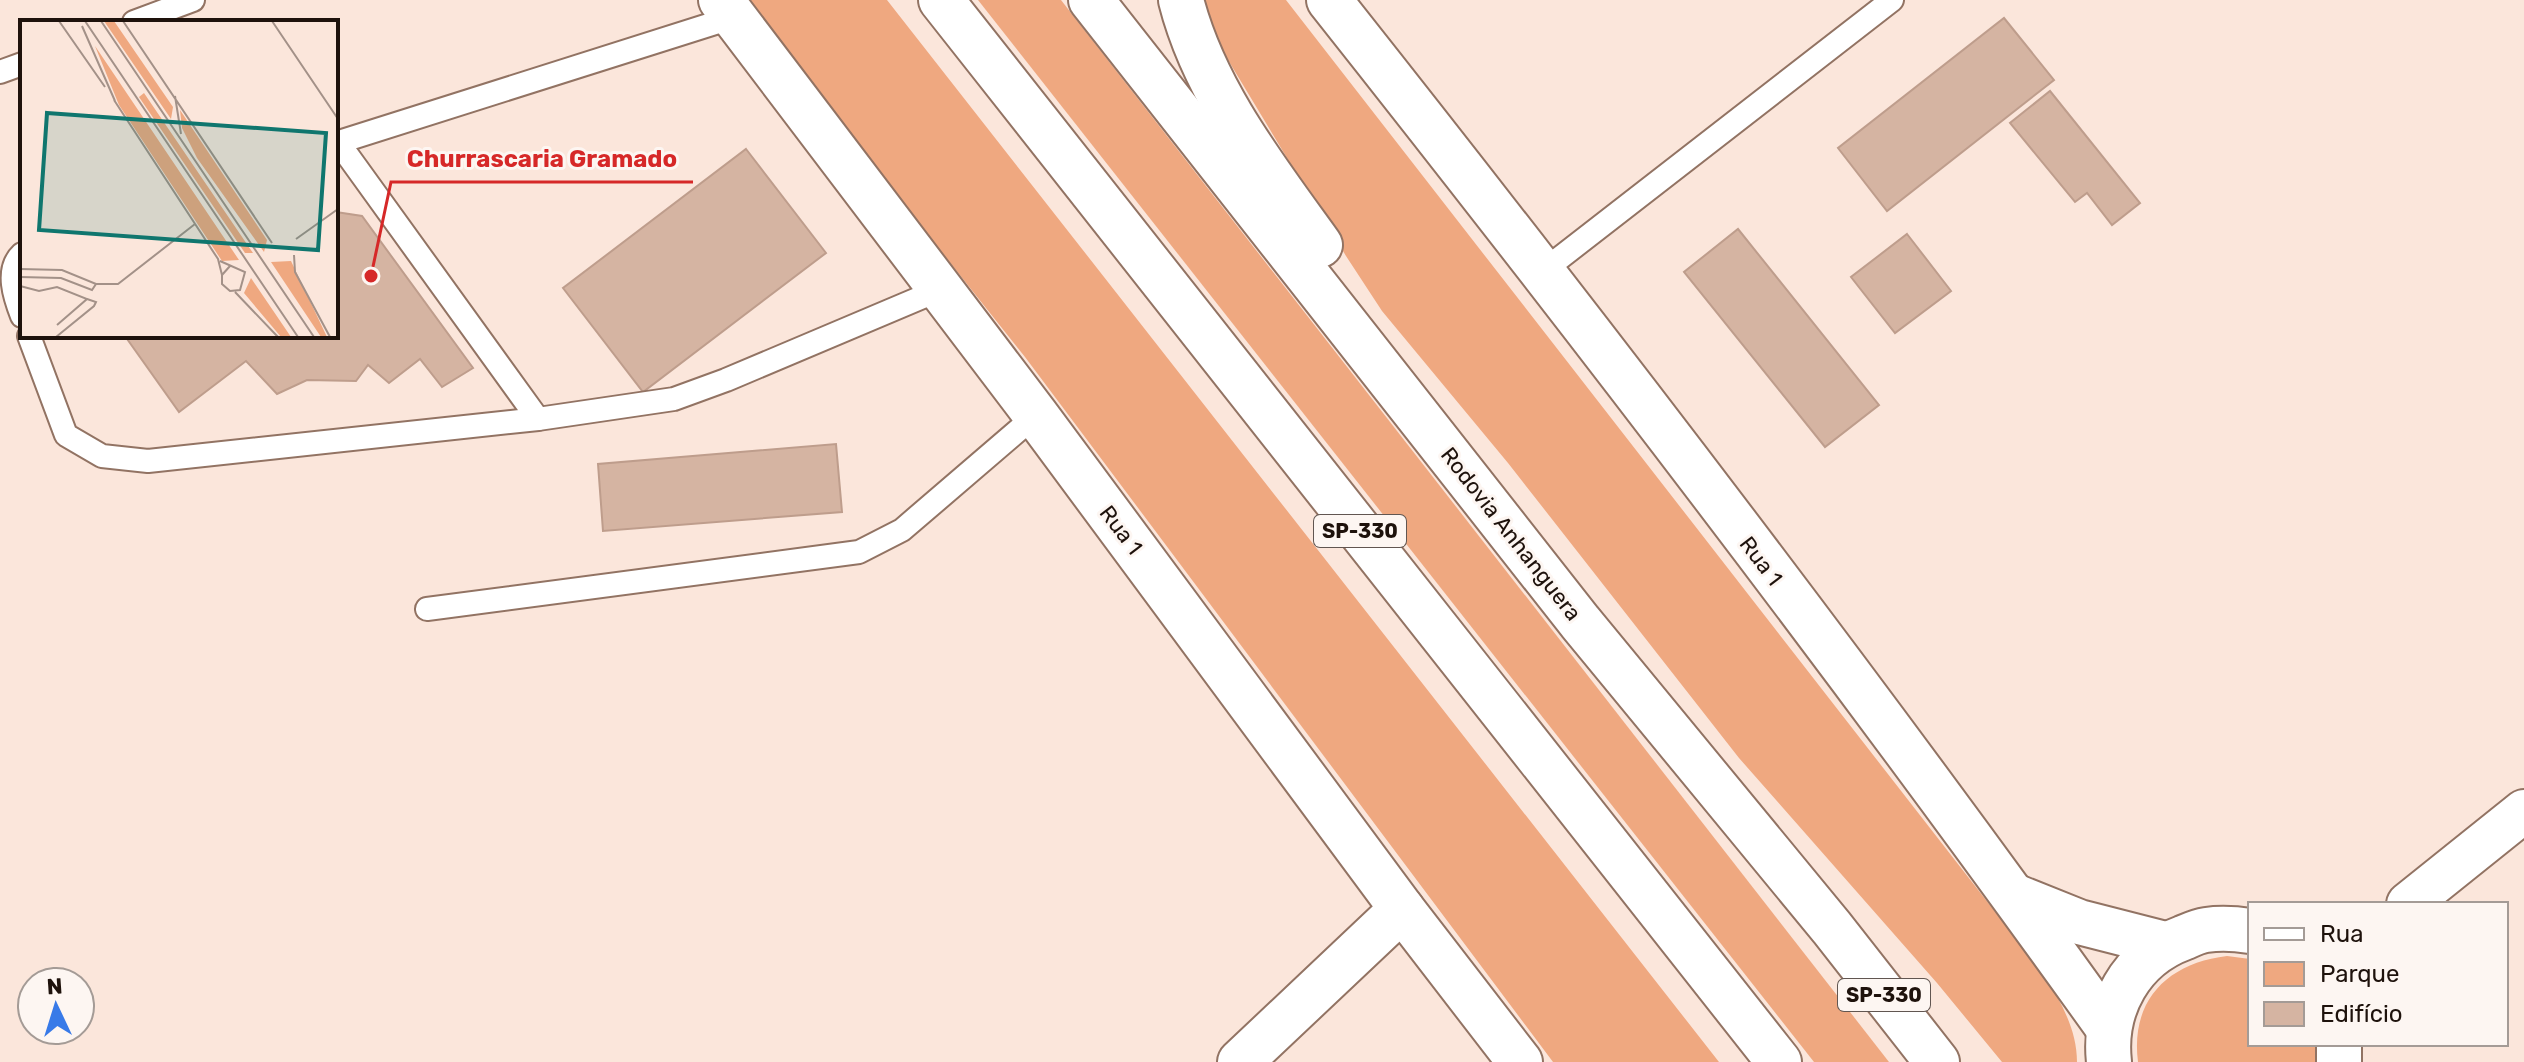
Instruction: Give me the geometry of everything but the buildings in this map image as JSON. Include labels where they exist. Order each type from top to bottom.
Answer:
[{"type":"main road","name":"SP-330","points":[[941,0],[1779,1062]]},
{"type":"main road","name":"Rodovia Anhanguera","points":[[1091,0],[1580,622],[1832,928],[1937,1062]]},
{"type":"main road","points":[[1181,0],[1186,21],[1216,86],[1257,159],[1496,487],[1580,622]]},
{"type":"main road","name":"Rua 1","points":[[1329,0],[1543,271],[2014,896],[2109,1045]]},
{"type":"main road","name":"Rua 1","points":[[728,8],[1036,415],[1402,909],[1520,1062]]},
{"type":"main road","points":[[2014,896],[2079,922],[2165,944]]},
{"type":"main road","points":[[1240,1062],[1402,909]]},
{"type":"main road","points":[[2109,1045],[2118,995],[2137,966],[2165,944],[2205,930],[2248,931]]},
{"type":"street","points":[[2410,902],[2524,811]]},
{"type":"lane","points":[[139,20],[193,0]]},
{"type":"lane","points":[[1543,271],[1892,0]]},
{"type":"lane","points":[[338,142],[728,8]]},
{"type":"lane","points":[[0,72],[20,65]]},
{"type":"lane","points":[[338,143],[538,419]]},
{"type":"lane","points":[[20,256],[12,288],[20,310]]},
{"type":"lane","points":[[30,338],[66,435],[102,456],[148,461],[538,419],[674,399],[939,290]]},
{"type":"lane","points":[[427,609],[859,552],[902,530],[1036,415]]},
{"type":"green space","points":[[741,0],[887,0],[1719,1062],[1553,1062],[1025,357]]},
{"type":"green space","points":[[978,0],[1061,0],[1889,1062],[1814,1062]]},
{"type":"green space","points":[[1200,0],[1286,0],[2045,976],[2071,1028],[2077,1062],[2002,1062],[1937,983],[1739,758],[1508,463],[1382,311],[1222,50]]},
{"type":"green space","points":[[2227,956],[2248,959],[2248,1046],[2317,1046],[2315,1062],[2138,1062],[2140,1020],[2157,988],[2171,976],[2206,960]]},
{"type":"place","name":"Churrascaria Gramado","points":[[371,276]]}]
